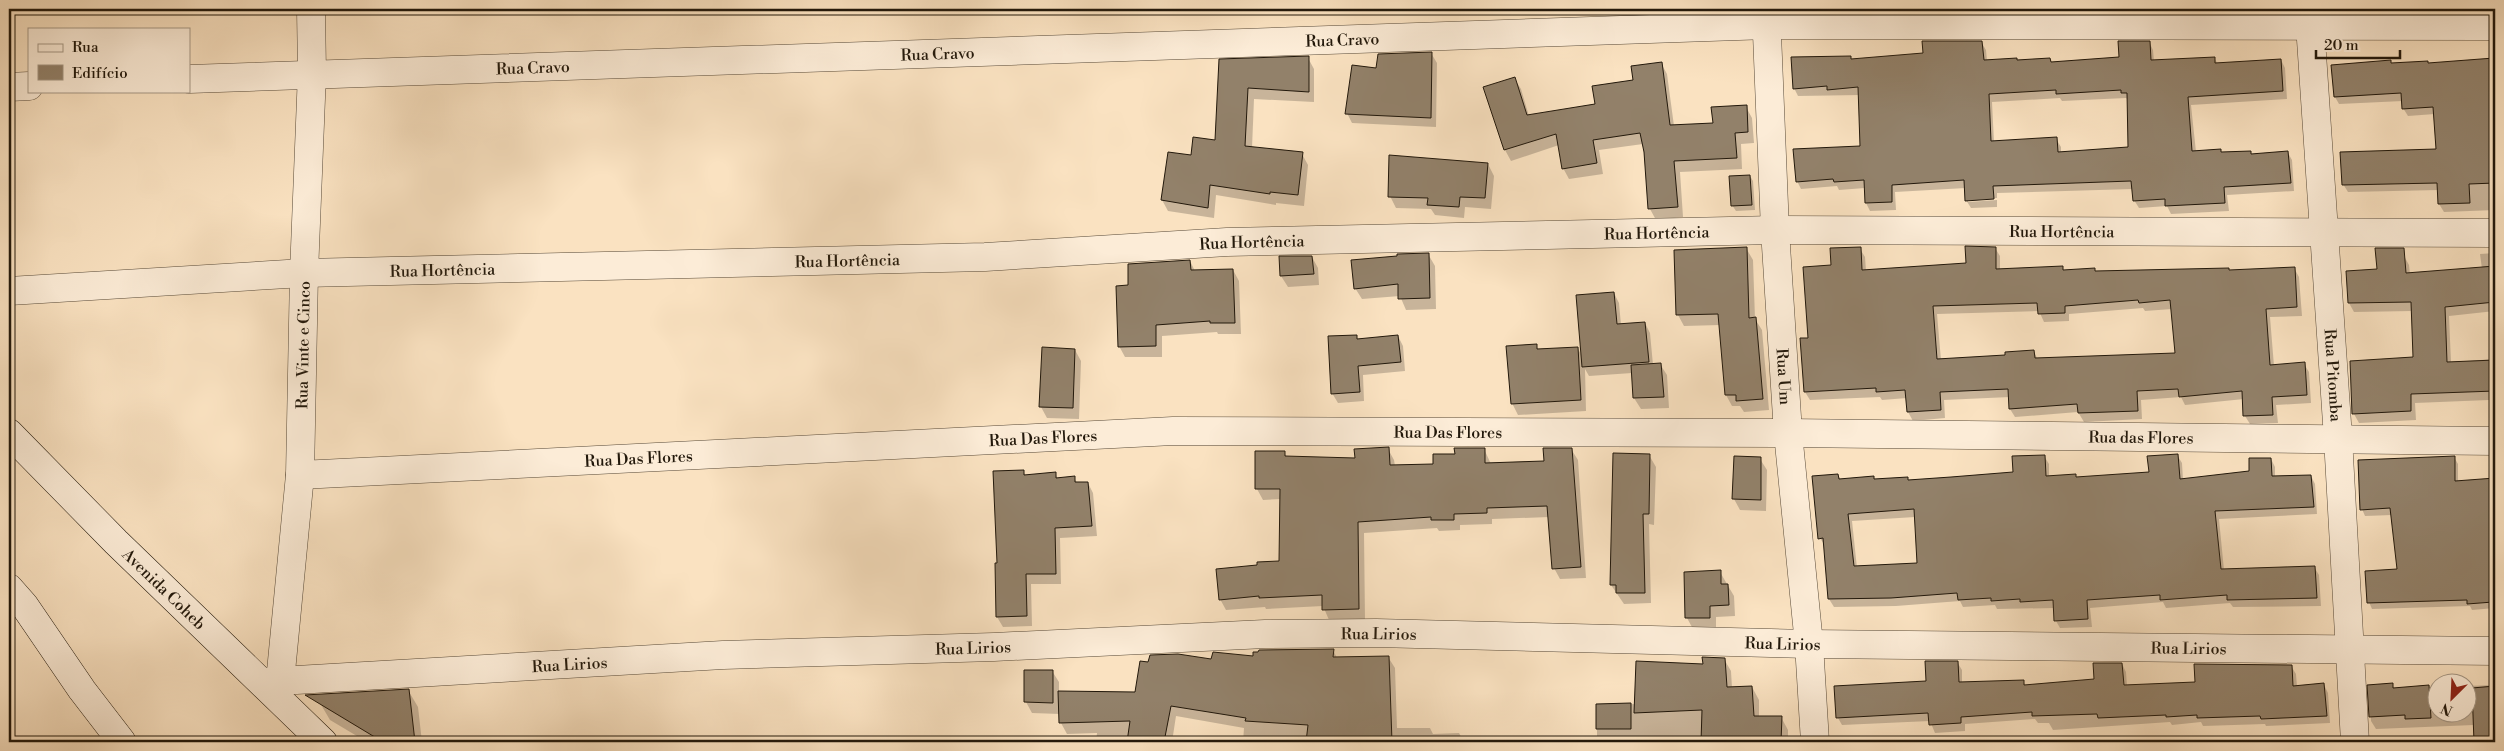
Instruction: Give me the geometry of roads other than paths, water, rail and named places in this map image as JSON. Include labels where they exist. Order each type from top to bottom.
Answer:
[{"type":"street","name":"Rua Vinte e Cinco","points":[[271,682],[300,475],[304,273],[312,73],[311,9]]},
{"type":"street","name":"Rua Cravo","points":[[190,79],[1767,17],[2309,18],[2495,26]]},
{"type":"street","name":"Rua Um","points":[[1767,17],[1775,230],[1788,433],[1809,644],[1815,742]]},
{"type":"street","name":"Rua Pitomba","points":[[2309,18],[2338,438],[2355,742]]},
{"type":"street","points":[[9,87],[28,86]]},
{"type":"street","name":"Rua Hortência","points":[[9,291],[304,273],[985,257],[1227,242],[1775,230],[2495,233]]},
{"type":"street","name":"Rua Das Flores","points":[[300,475],[1173,430],[1788,433]]},
{"type":"street","name":"Avenida Coheb","points":[[9,433],[116,542],[271,682],[323,742]]},
{"type":"street","name":"Rua das Flores","points":[[1788,433],[2495,441]]},
{"type":"street","points":[[9,588],[24,605],[82,690],[122,742]]},
{"type":"street","name":"Rua Lirios","points":[[271,682],[723,655],[994,647],[1265,634],[1376,633],[1809,644],[2495,651]]}]
